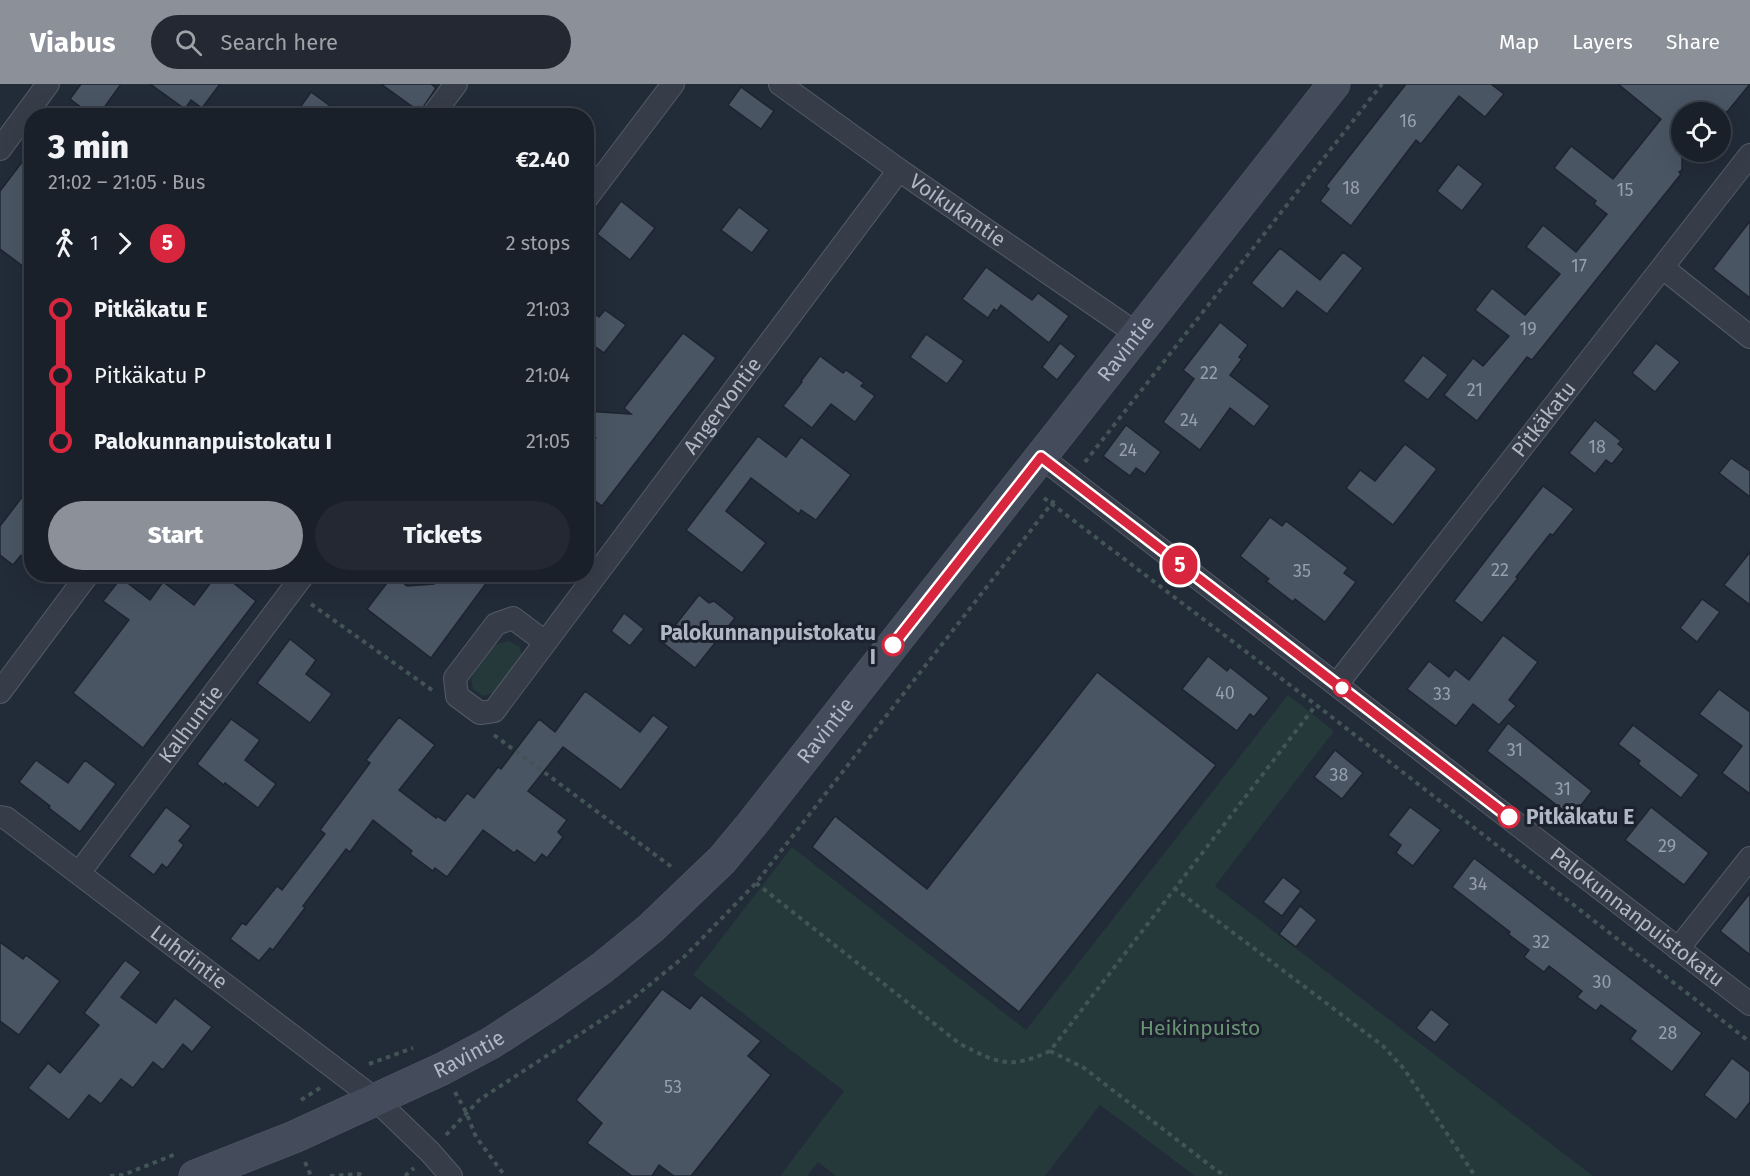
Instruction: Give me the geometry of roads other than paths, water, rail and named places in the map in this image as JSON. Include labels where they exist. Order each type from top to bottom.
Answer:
[{"type":"main road","name":"Ravintie","points":[[186,1165],[294,1137],[442,1070],[491,1043],[602,968],[651,928],[714,868],[752,824],[1335,84]]},
{"type":"street","points":[[30,108],[48,84]]},
{"type":"street","points":[[438,108],[456,84]]},
{"type":"street","points":[[594,188],[673,84]]},
{"type":"street","name":"Voikukantie","points":[[780,84],[899,170],[1137,334]]},
{"type":"street","points":[[0,149],[24,116]]},
{"type":"street","name":"Pitkäkatu","points":[[1337,684],[1750,155]]},
{"type":"street","name":"Angervontie","points":[[594,577],[899,170]]},
{"type":"street","points":[[1663,268],[1750,337]]},
{"type":"street","name":"Palokunnanpuistokatu","points":[[1032,469],[1337,684],[1750,1004]]},
{"type":"street","points":[[0,692],[82,582]]},
{"type":"street","name":"Kalhuntie","points":[[79,873],[298,582]]},
{"type":"street","name":"Angervontie","points":[[545,642],[590,582]]},
{"type":"street","name":"Luhdintie","points":[[0,818],[6,818],[375,1099],[452,1176]]},
{"type":"street","points":[[1678,949],[1750,858]]},
{"type":"place","name":"Palokunnanpuistokatu I","points":[[893,645]]},
{"type":"place","name":"Pitkäkatu E","points":[[1509,817]]},
{"type":"park label","name":"Heikinpuisto","points":[[1200,1028]]}]
